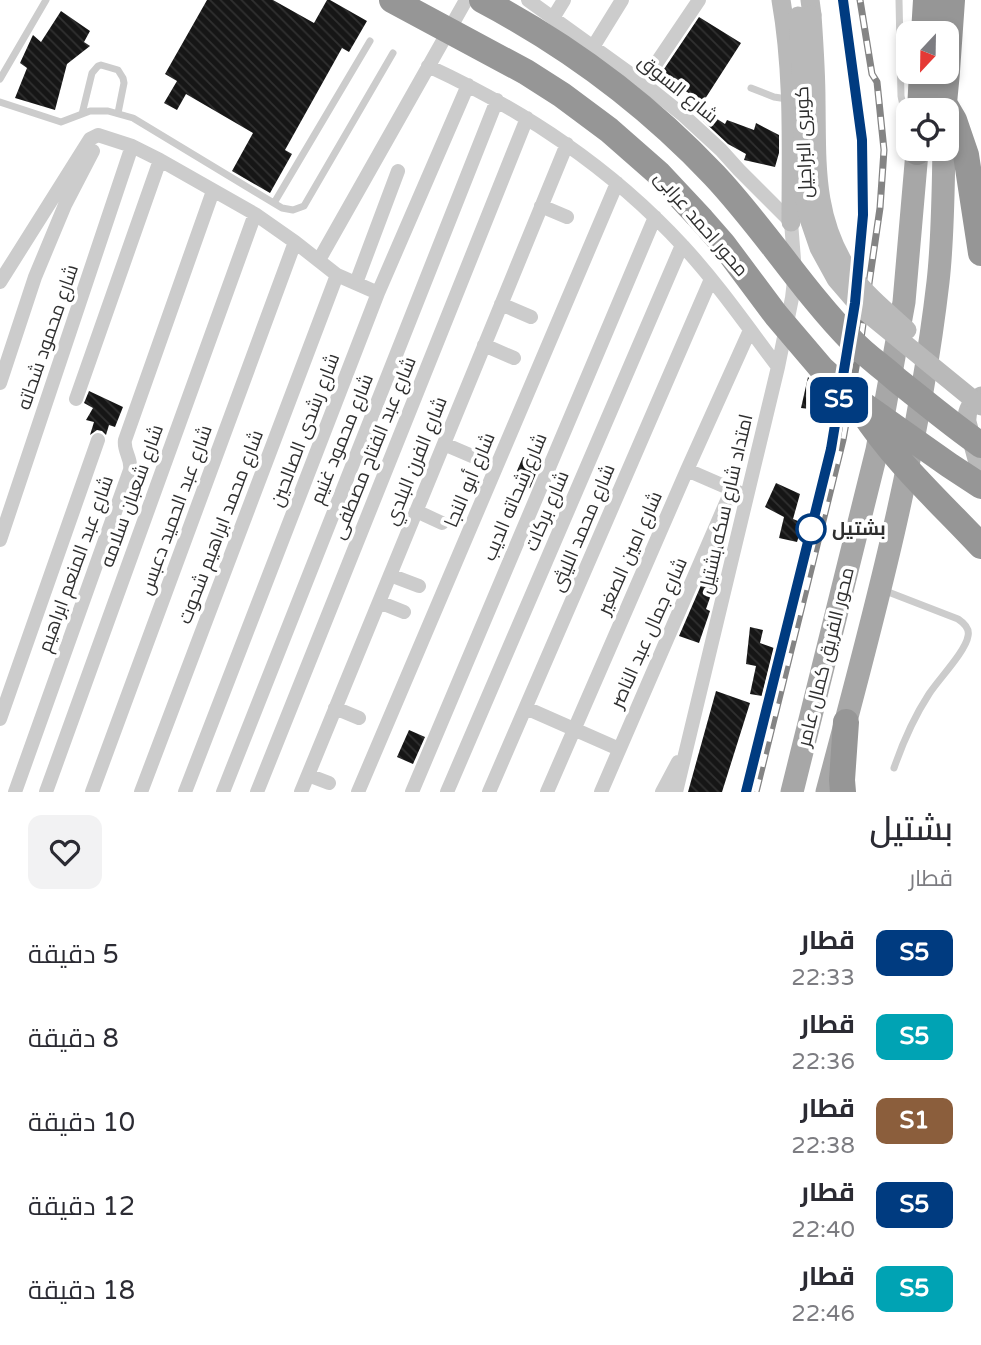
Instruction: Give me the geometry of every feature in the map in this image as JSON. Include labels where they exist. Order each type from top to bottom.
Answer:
[{"type":"highway","name":"محور احمد عرابى","points":[[392,0],[526,72],[562,95],[634,151],[666,180],[723,244],[769,306],[822,369],[853,398],[981,486]]},
{"type":"highway","name":"محور احمد عرابى","points":[[482,0],[545,35],[581,59],[652,114],[699,159],[743,207],[854,344],[981,445]]},
{"type":"highway","points":[[925,21],[926,0]]},
{"type":"highway","points":[[951,21],[952,0]]},
{"type":"highway","points":[[959,132],[966,155],[981,253]]},
{"type":"highway","points":[[853,398],[885,444],[981,546]]},
{"type":"highway","points":[[843,792],[846,722]]},
{"type":"main road","name":"محور الفريق كمال عامر","points":[[792,792],[877,450],[904,302],[914,161]]},
{"type":"main road","name":"محور الفريق كمال عامر","points":[[827,792],[898,513],[924,387],[939,279],[944,161]]},
{"type":"main road","points":[[877,450],[909,463]]},
{"type":"main road","points":[[864,505],[872,499],[883,497],[890,500],[898,513]]},
{"type":"street","points":[[319,260],[466,0]]},
{"type":"street","name":"شارع السوق","points":[[527,0],[643,83],[703,132],[790,222]]},
{"type":"street","points":[[553,18],[564,0]]},
{"type":"street","points":[[593,47],[622,0]]},
{"type":"street","points":[[643,83],[699,0]]},
{"type":"street","points":[[781,0],[792,100],[790,222]]},
{"type":"street","name":"كوبرى البراجيل","points":[[804,8],[816,61],[817,175],[822,209],[835,245],[850,273],[873,300],[981,390]]},
{"type":"street","name":"كوبرى البراجيل","points":[[804,8],[804,194],[807,213],[819,248],[836,279],[861,308],[981,406]]},
{"type":"street","points":[[428,66],[527,118],[567,144],[617,183],[655,217],[712,279],[778,368]]},
{"type":"street","name":"شارع رشدى الصالحين","points":[[185,792],[378,293],[468,85]]},
{"type":"street","name":"شارع محمود غنيم","points":[[223,792],[497,100]]},
{"type":"street","name":"شارع عبد الفتاح مصطفى","points":[[257,792],[527,118]]},
{"type":"street","points":[[0,282],[90,139],[101,136],[132,146],[160,160],[255,214],[337,275],[378,293]]},
{"type":"street","points":[[0,383],[35,277],[65,205],[101,136]]},
{"type":"street","name":"شارع الفرن البلدي","points":[[301,792],[567,144]]},
{"type":"street","name":"شارع محمود شحاته","points":[[0,540],[132,146]]},
{"type":"street","points":[[76,399],[160,160]]},
{"type":"street","points":[[356,283],[398,171]]},
{"type":"street","name":"شارع أبو النجا","points":[[358,792],[617,183]]},
{"type":"street","name":"شارع عبد المنعم ابراهيم","points":[[15,792],[130,470],[130,460],[124,448],[125,440],[213,191]]},
{"type":"street","points":[[541,206],[568,217]]},
{"type":"street","name":"شارع شعبان سلامه","points":[[46,792],[255,214]]},
{"type":"street","name":"شارع شحاته الديب","points":[[412,792],[655,217]]},
{"type":"street","name":"امتداد شارع سكه بشتيل","points":[[676,792],[748,496],[792,298],[795,272],[790,222]]},
{"type":"street","name":"شارع عبد الحميد دعبس","points":[[92,792],[295,242]]},
{"type":"street","name":"شارع بركات","points":[[447,792],[682,245]]},
{"type":"street","name":"شارع محمد ابراهيم شحوت","points":[[141,792],[337,275]]},
{"type":"street","name":"شارع محمد الليثى","points":[[489,792],[712,279]]},
{"type":"street","points":[[501,304],[531,317]]},
{"type":"street","name":"شارع امين الصغير","points":[[547,792],[750,330]]},
{"type":"street","points":[[484,345],[514,358]]},
{"type":"street","points":[[981,396],[974,400],[967,414],[981,474]]},
{"type":"street","points":[[0,719],[98,440]]},
{"type":"street","points":[[444,444],[472,456]]},
{"type":"street","points":[[687,470],[748,496]]},
{"type":"street","name":"شارع جمال عبد الناصر","points":[[600,792],[732,489]]},
{"type":"street","points":[[416,511],[442,523]]},
{"type":"street","points":[[390,575],[419,586]]},
{"type":"street","points":[[379,602],[404,612]]},
{"type":"street","points":[[335,708],[359,718]]},
{"type":"street","points":[[526,708],[619,749]]},
{"type":"street","points":[[662,792],[687,745]]},
{"type":"street","points":[[308,775],[329,783]]},
{"type":"lane","points":[[0,79],[46,0]]},
{"type":"lane","points":[[899,0],[902,98]]},
{"type":"lane","points":[[274,203],[370,41]]},
{"type":"lane","points":[[0,102],[61,122],[90,111],[108,111],[133,118],[274,203],[287,210],[299,209],[304,206],[393,53]]},
{"type":"lane","points":[[82,114],[92,73],[101,65],[118,70],[123,78],[118,113]]},
{"type":"lane","points":[[751,88],[774,97],[792,100]]},
{"type":"lane","points":[[879,589],[962,621],[969,634],[960,652],[921,706],[894,768]]},
{"type":"building","points":[[207,0],[273,0],[314,23],[327,0],[330,0],[367,21],[349,52],[342,48],[285,150],[292,154],[270,193],[232,171],[253,133],[186,94],[177,110],[164,103],[177,81],[165,74]]},
{"type":"building","points":[[61,11],[90,31],[84,42],[90,46],[67,64],[55,110],[15,98],[27,68],[20,63],[33,35],[41,42]]},
{"type":"building","points":[[699,17],[741,43],[703,102],[660,75]]},
{"type":"building","points":[[703,110],[725,124],[727,120],[754,130],[756,123],[779,135],[779,153],[775,167],[744,160],[746,154],[728,144],[699,117]]},
{"type":"building","points":[[808,377],[825,393],[821,406],[813,404],[810,409],[801,408]]},
{"type":"building","points":[[89,391],[123,407],[115,427],[109,425],[106,435],[97,430],[90,435],[94,422],[86,420],[93,408],[84,403]]},
{"type":"building","points":[[523,457],[540,464],[530,488],[513,480]]},
{"type":"building","points":[[776,483],[800,494],[793,519],[803,523],[797,542],[779,538],[784,517],[765,507]]},
{"type":"building","points":[[729,521],[731,522],[718,566],[718,575],[706,609],[710,611],[699,643],[679,636]]},
{"type":"building","points":[[750,627],[763,630],[760,643],[774,648],[762,696],[750,694],[756,666],[746,664]]},
{"type":"building","points":[[716,691],[750,703],[722,792],[688,792]]},
{"type":"building","points":[[409,730],[425,737],[413,764],[397,757]]},
{"type":"railway","points":[[835,427],[856,296],[864,190],[858,108],[843,0]]},
{"type":"railway","points":[[756,792],[843,440],[880,208],[884,150],[877,82],[872,74],[860,0]]},
{"type":"train","name":"S5","points":[[746,792],[831,449],[855,303],[863,215],[862,140],[843,0]]},
{"type":"place","name":"بشتيل","points":[[811,529]]}]
